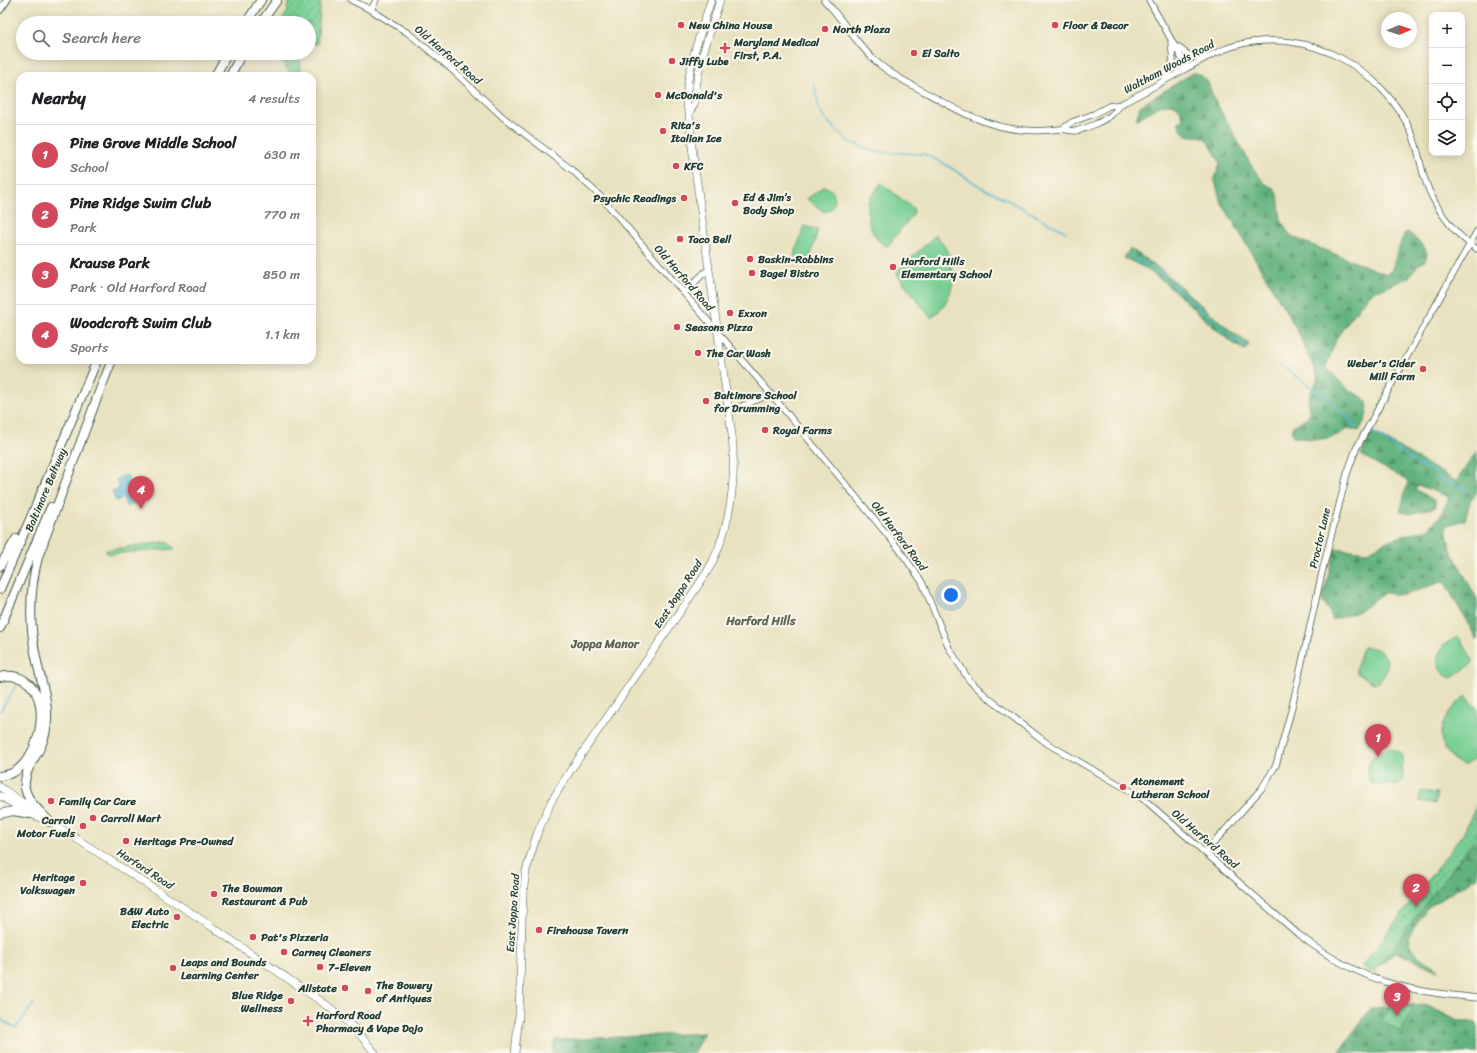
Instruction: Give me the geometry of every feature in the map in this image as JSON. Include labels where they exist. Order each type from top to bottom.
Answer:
[{"type":"highway","points":[[251,16],[261,0]]},
{"type":"highway","points":[[266,16],[277,0]]},
{"type":"highway","points":[[217,72],[224,60]]},
{"type":"highway","points":[[232,72],[238,60]]},
{"type":"highway","points":[[0,566],[14,544],[86,374],[94,364]]},
{"type":"highway","name":"Baltimore Beltway","points":[[0,589],[95,364]]},
{"type":"highway","name":"Baltimore Beltway","points":[[0,628],[110,364]]},
{"type":"highway","points":[[50,822],[30,799],[25,789],[26,774],[42,744],[47,718],[46,700],[32,637],[31,602],[33,579],[38,557],[104,380]]},
{"type":"highway","points":[[0,677],[18,677],[31,685],[38,694],[41,715],[38,733],[28,757],[16,771],[11,774],[0,776]]},
{"type":"highway","points":[[0,814],[13,811],[31,814]]},
{"type":"main road","points":[[0,10],[7,0]]},
{"type":"main road","name":"East Joppa Road","points":[[515,1053],[519,1015],[523,893],[526,871],[537,834],[551,802],[570,771],[689,599],[712,562],[723,535],[733,485],[733,447],[692,147],[690,113],[686,103],[689,72],[711,0]]},
{"type":"main road","name":"East Joppa Road","points":[[690,113],[694,105],[696,80],[701,60],[720,0]]},
{"type":"main road","name":"Harford Road","points":[[0,787],[21,800],[50,822],[122,867],[228,937],[337,1013],[358,1032],[375,1053]]},
{"type":"main road","name":"Harford Road","points":[[0,796],[31,814],[50,822]]},
{"type":"street","name":"Old Harford Road","points":[[351,0],[371,10],[408,33],[450,68],[504,118],[581,178],[601,197],[771,394],[910,563],[927,593],[949,648],[964,673],[974,685],[1001,709],[1048,744],[1151,805],[1298,934],[1324,953],[1373,978],[1401,987],[1426,992],[1477,998]]},
{"type":"street","points":[[371,10],[376,0]]},
{"type":"street","name":"Waltham Woods Road","points":[[824,0],[862,48],[880,65],[894,75],[966,115],[986,123],[1014,129],[1049,131],[1062,129],[1075,131],[1091,125],[1110,116],[1121,104],[1207,56],[1236,45],[1262,41],[1286,41],[1308,45],[1328,52],[1346,60],[1364,72],[1386,92],[1399,109],[1413,136],[1425,180],[1436,203],[1448,222],[1477,249]]},
{"type":"street","points":[[1149,0],[1187,68]]},
{"type":"street","points":[[1170,36],[1186,55],[1194,57],[1207,56]]},
{"type":"street","points":[[1163,81],[1173,61],[1170,36]]},
{"type":"street","name":"Waltham Woods Road","points":[[1062,129],[1072,122],[1090,116],[1109,106],[1121,104]]},
{"type":"street","name":"Proctor Lane","points":[[1205,852],[1262,788],[1276,764],[1291,712],[1323,568],[1347,474],[1356,450],[1477,231]]},
{"type":"street","points":[[684,293],[705,272],[709,271]]},
{"type":"street","points":[[728,410],[737,408],[771,394]]},
{"type":"green space","points":[[291,0],[321,0],[317,44],[316,16],[285,16],[288,11],[287,7]]},
{"type":"green space","points":[[281,60],[300,60],[301,72],[289,72]]},
{"type":"green space","points":[[1193,73],[1202,76],[1208,82],[1213,97],[1253,168],[1264,183],[1273,188],[1278,195],[1281,220],[1290,235],[1386,274],[1393,270],[1393,265],[1404,234],[1408,232],[1425,248],[1427,254],[1425,261],[1418,265],[1409,277],[1385,288],[1374,291],[1363,302],[1337,337],[1326,367],[1345,387],[1366,400],[1368,409],[1367,414],[1359,431],[1348,428],[1336,436],[1322,439],[1294,437],[1292,432],[1293,426],[1306,418],[1310,413],[1308,403],[1311,392],[1318,379],[1317,375],[1296,328],[1220,200],[1214,177],[1218,171],[1220,162],[1211,146],[1204,138],[1200,136],[1189,136],[1183,132],[1178,123],[1183,120],[1180,111],[1176,106],[1170,104],[1163,105],[1136,120],[1140,106]]},
{"type":"green space","points":[[881,183],[913,208],[914,213],[887,247],[878,240],[868,221],[868,202]]},
{"type":"green space","points":[[824,186],[831,190],[835,200],[833,207],[824,212],[807,199]]},
{"type":"green space","points":[[804,226],[818,230],[809,261],[794,256]]},
{"type":"green space","points":[[936,235],[948,251],[954,279],[944,306],[931,318],[897,274],[899,269]]},
{"type":"green space","points":[[1130,248],[1161,270],[1231,331],[1249,344],[1245,351],[1220,332],[1162,280],[1143,267],[1124,258]]},
{"type":"green space","points":[[1371,431],[1456,481],[1477,451],[1477,493],[1471,499],[1465,520],[1446,526],[1450,548],[1477,599],[1477,640],[1444,581],[1405,595],[1384,593],[1360,611],[1333,620],[1322,601],[1335,548],[1368,552],[1389,540],[1428,529],[1441,515],[1449,497],[1418,485],[1415,489],[1435,501],[1436,507],[1410,514],[1400,511],[1408,481],[1361,455]]},
{"type":"green space","points":[[164,542],[169,543],[175,549],[109,554],[106,552],[106,550]]},
{"type":"green space","points":[[1459,637],[1473,660],[1472,664],[1452,678],[1446,676],[1439,668],[1439,652],[1447,643]]},
{"type":"green space","points":[[1363,647],[1376,649],[1386,657],[1386,672],[1382,679],[1375,684],[1357,673],[1356,669]]},
{"type":"green space","points":[[1465,696],[1477,708],[1477,757],[1464,766],[1451,757],[1446,751],[1441,737],[1441,730],[1452,710]]},
{"type":"green space","points":[[1392,749],[1402,754],[1403,781],[1399,784],[1373,785],[1367,773],[1370,762],[1379,753]]},
{"type":"green space","points":[[1421,791],[1437,793],[1435,804],[1419,801]]},
{"type":"green space","points":[[1477,804],[1477,847],[1472,842],[1374,973],[1362,966],[1463,834]]},
{"type":"green space","points":[[1474,842],[1477,844],[1477,877],[1427,908],[1408,937],[1416,953],[1438,968],[1438,971],[1396,952],[1377,968],[1420,909]]},
{"type":"green space","points":[[1396,999],[1413,1010],[1399,1032],[1382,1020]]},
{"type":"green space","points":[[1423,1004],[1458,1020],[1477,1023],[1477,1053],[1338,1053],[1371,1008]]},
{"type":"green space","points":[[704,1033],[693,1053],[552,1053],[555,1040]]},
{"type":"water","points":[[127,475],[137,503],[126,507],[123,498],[116,501],[112,491],[119,489],[116,479]]},
{"type":"waterway","points":[[814,83],[819,109],[824,118],[848,141],[875,152],[925,154],[946,165],[986,190],[993,192],[1066,232]]},
{"type":"waterway","points":[[1130,256],[1156,270],[1231,337],[1246,345]]},
{"type":"waterway","points":[[1280,365],[1333,402],[1357,428]]},
{"type":"waterway","points":[[1369,430],[1392,445],[1416,464],[1433,471],[1441,480],[1467,490]]},
{"type":"waterway","points":[[0,711],[17,685]]},
{"type":"waterway","points":[[0,1019],[15,1028],[34,1003]]},
{"type":"place","name":"New China House","points":[[681,25]]},
{"type":"place","name":"Floor & Decor","points":[[1055,25]]},
{"type":"place","name":"North Plaza","points":[[825,29]]},
{"type":"place","name":"Maryland Medical First, P.A.","points":[[725,48]]},
{"type":"place","name":"El Salto","points":[[914,53]]},
{"type":"place","name":"Jiffy Lube","points":[[672,61]]},
{"type":"place","name":"McDonald's","points":[[658,95]]},
{"type":"place","name":"Rita's Italian Ice","points":[[663,131]]},
{"type":"place","name":"KFC","points":[[676,166]]},
{"type":"place","name":"Psychic Readings","points":[[684,198]]},
{"type":"place","name":"Ed & Jim’s Body Shop","points":[[735,203]]},
{"type":"place","name":"Taco Bell","points":[[680,239]]},
{"type":"place","name":"Baskin-Robbins","points":[[750,259]]},
{"type":"place","name":"Harford Hills Elementary School","points":[[893,267]]},
{"type":"place","name":"Bagel Bistro","points":[[752,273]]},
{"type":"place","name":"Exxon","points":[[730,313]]},
{"type":"place","name":"Seasons Pizza","points":[[677,327]]},
{"type":"place","name":"The Car Wash","points":[[698,353]]},
{"type":"place","name":"Weber's Cider Mill Farm","points":[[1423,369]]},
{"type":"place","name":"Baltimore School for Drumming","points":[[706,401]]},
{"type":"place","name":"Royal Farms","points":[[765,430]]},
{"type":"place","name":"Woodcroft Swim Club","points":[[141,509]]},
{"type":"place","name":"Pine Grove Middle School","points":[[1378,757]]},
{"type":"place","name":"Atonement Lutheran School","points":[[1123,787]]},
{"type":"place","name":"Family Car Care","points":[[51,801]]},
{"type":"place","name":"Carroll Mart","points":[[93,818]]},
{"type":"place","name":"Carroll Motor Fuels","points":[[83,826]]},
{"type":"place","name":"Heritage Pre-Owned","points":[[126,841]]},
{"type":"place","name":"Heritage Volkswagen","points":[[83,883]]},
{"type":"place","name":"The Bowman Restaurant & Pub","points":[[214,894]]},
{"type":"place","name":"Pine Ridge Swim Club","points":[[1416,907]]},
{"type":"place","name":"B&W Auto Electric","points":[[177,917]]},
{"type":"place","name":"Firehouse Tavern","points":[[539,930]]},
{"type":"place","name":"Pat's Pizzeria","points":[[253,937]]},
{"type":"place","name":"Carney Cleaners","points":[[284,952]]},
{"type":"place","name":"7-Eleven","points":[[320,967]]},
{"type":"place","name":"Leaps and Bounds Learning Center","points":[[173,968]]},
{"type":"place","name":"Allstate","points":[[345,988]]},
{"type":"place","name":"The Bowery of Antiques","points":[[368,991]]},
{"type":"place","name":"Blue Ridge Wellness","points":[[291,1001]]},
{"type":"place","name":"Krause Park","points":[[1397,1016]]},
{"type":"place","name":"Harford Road Pharmacy & Vape Dojo","points":[[308,1021]]},
{"type":"district","name":"Harford Hills","points":[[761,621]]},
{"type":"district","name":"Joppa Manor","points":[[605,644]]}]
